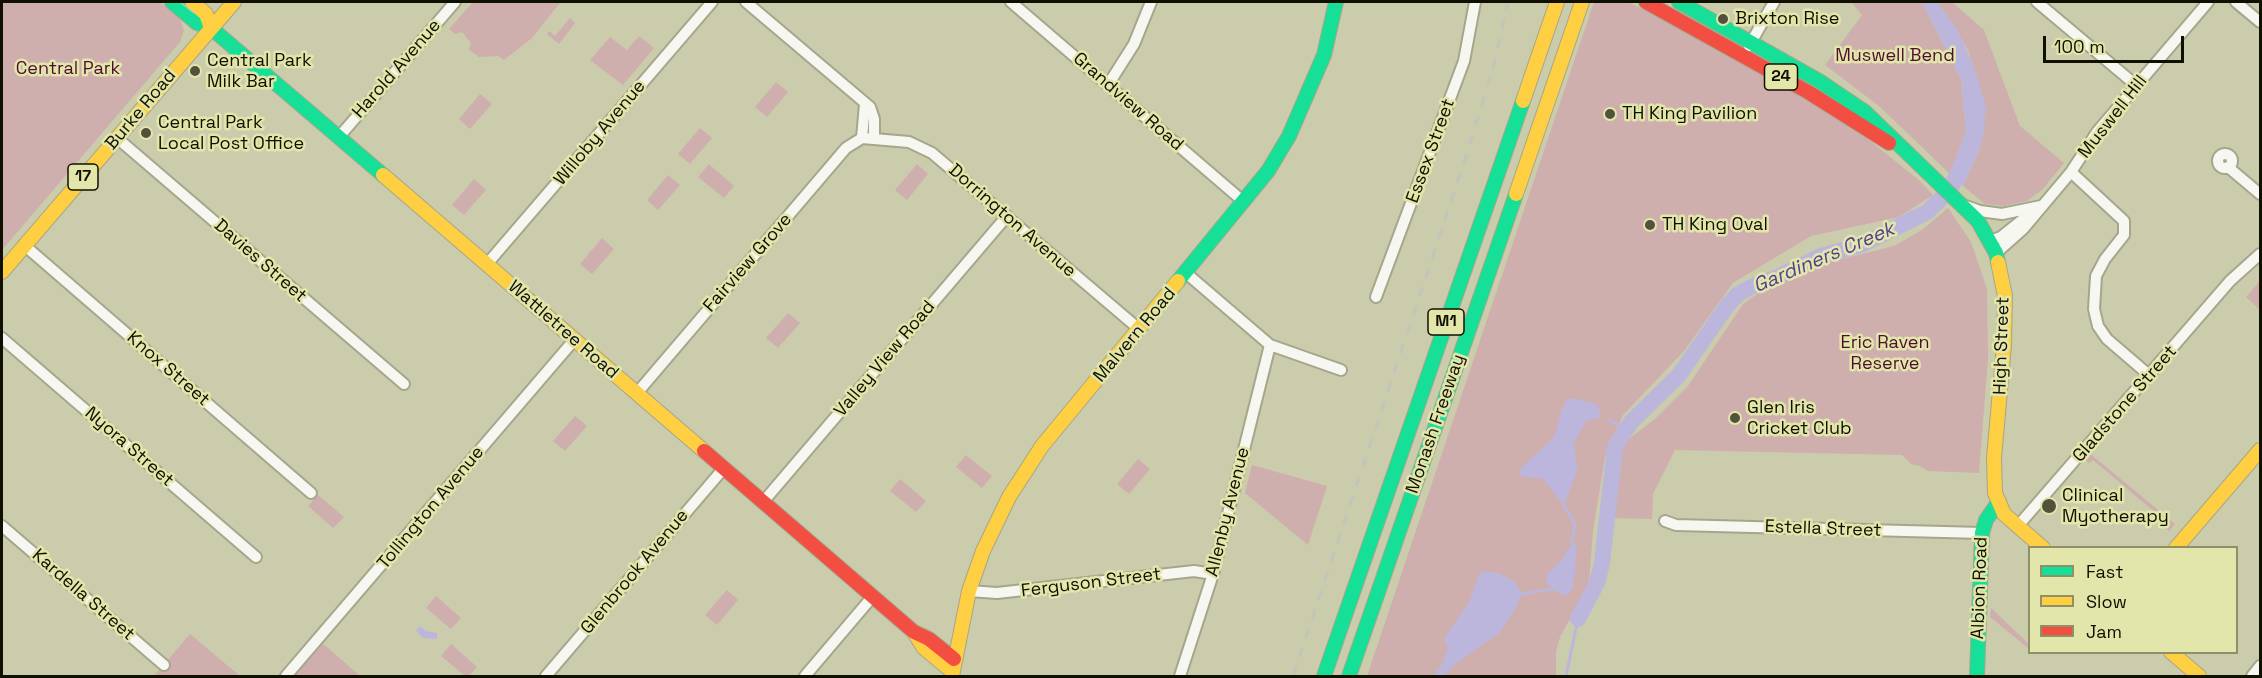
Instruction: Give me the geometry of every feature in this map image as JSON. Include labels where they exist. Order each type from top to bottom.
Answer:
[{"type":"main road","name":"Wattletree Road","points":[[172,2],[197,23],[211,28],[914,632],[929,639],[953,669]]},
{"type":"main road","name":"Wattletree Road","points":[[192,2],[206,14],[211,28]]},
{"type":"main road","name":"Burke Road","points":[[2,272],[234,2]]},
{"type":"main road","name":"Malvern Road","points":[[953,669],[969,591],[993,527],[1023,473],[1244,202],[1279,154],[1300,114],[1323,55],[1336,2]]},
{"type":"main road","name":"Monash Freeway","points":[[1324,676],[1557,2]]},
{"type":"main road","name":"Monash Freeway","points":[[1349,676],[1582,2]]},
{"type":"main road","name":"High Street","points":[[1646,2],[1823,101],[1912,158]]},
{"type":"main road","name":"High Street","points":[[1679,2],[1850,101],[1885,128],[1912,158],[1960,201],[1978,221],[1993,247],[2002,275],[2006,307],[1994,466],[1994,484],[1998,503]]},
{"type":"main road","points":[[2178,546],[2260,450]]},
{"type":"main road","points":[[1998,503],[2004,514],[2041,546]]},
{"type":"main road","name":"Albion Road","points":[[1977,676],[1982,533],[1986,520],[1998,503]]},
{"type":"main road","points":[[2172,654],[2199,676]]},
{"type":"street","name":"Harold Avenue","points":[[339,137],[455,2]]},
{"type":"street","name":"Willoby Avenue","points":[[487,264],[712,2]]},
{"type":"street","points":[[746,2],[865,105],[868,138]]},
{"type":"street","name":"Grandview Road","points":[[1011,2],[1244,202]]},
{"type":"street","points":[[1108,85],[1134,44],[1151,2]]},
{"type":"street","name":"Essex Street","points":[[1376,297],[1464,61],[1475,2]]},
{"type":"street","points":[[1744,57],[1750,42],[1774,2]]},
{"type":"street","points":[[2037,2],[2137,86]]},
{"type":"street","name":"Muswell Hill","points":[[1993,247],[2001,237],[2041,206],[2071,172],[2097,132],[2208,2]]},
{"type":"street","points":[[2236,2],[2260,22]]},
{"type":"street","name":"Davies Street","points":[[117,138],[404,384]]},
{"type":"street","name":"Dorrington Avenue","points":[[868,138],[909,142],[924,147],[1139,329]]},
{"type":"street","name":"Fairview Grove","points":[[637,393],[846,148],[868,138]]},
{"type":"street","points":[[2228,167],[2260,194]]},
{"type":"street","points":[[2071,172],[2124,221],[2124,235],[2104,259],[2096,276],[2094,309],[2098,326],[2107,339],[2149,375]]},
{"type":"street","points":[[1960,201],[1980,211],[2002,214],[2041,206]]},
{"type":"street","name":"Valley View Road","points":[[763,502],[1006,216]]},
{"type":"street","name":"Knox Street","points":[[24,245],[311,493]]},
{"type":"street","name":"Gladstone Street","points":[[2017,527],[2230,281],[2260,254]]},
{"type":"street","points":[[1186,273],[1270,345],[1341,370]]},
{"type":"street","name":"Nyora Street","points":[[2,338],[256,557]]},
{"type":"street","name":"Tollington Avenue","points":[[286,676],[575,339]]},
{"type":"street","name":"Allenby Avenue","points":[[1180,676],[1213,574],[1270,345]]},
{"type":"street","name":"Glenbrook Avenue","points":[[546,676],[724,468]]},
{"type":"street","name":"Estella Street","points":[[1665,521],[1677,525],[1982,533]]},
{"type":"street","name":"Kardella Street","points":[[2,526],[164,665]]},
{"type":"street","name":"Ferguson Street","points":[[969,591],[988,594],[1194,571],[1213,574]]},
{"type":"street","points":[[805,676],[873,596]]},
{"type":"street","points":[[2252,676],[2260,666]]},
{"type":"green space","name":"Central Park","points":[[2,2],[160,2],[180,19],[184,30],[180,42],[2,250]]},
{"type":"green space","points":[[473,2],[560,3],[532,38],[504,60],[498,56],[479,57],[469,50],[471,43],[462,32],[455,34],[449,29]]},
{"type":"green space","points":[[1594,2],[1628,2],[1673,24],[1843,119],[1920,181],[1933,195],[1899,217],[1811,236],[1733,283],[1684,351],[1623,415],[1605,457],[1593,530],[1589,584],[1560,637],[1556,652],[1556,676],[1367,676]]},
{"type":"green space","name":"Muswell Bend","points":[[1851,2],[1922,2],[1961,79],[1966,130],[1950,174],[1879,106],[1825,65],[1862,15]]},
{"type":"green space","points":[[1937,2],[1952,2],[1984,30],[2020,126],[2064,163],[2043,189],[2027,201],[2004,206],[1985,204],[1963,186],[1979,151],[1984,131],[1979,86],[1968,50]]},
{"type":"green space","points":[[570,18],[575,23],[559,44],[547,34],[549,31],[555,36]]},
{"type":"green space","points":[[639,36],[654,48],[623,85],[590,60],[610,37],[627,50]]},
{"type":"green space","points":[[776,82],[788,92],[767,117],[755,107]]},
{"type":"green space","points":[[480,94],[492,104],[470,129],[459,119]]},
{"type":"green space","points":[[700,128],[712,138],[690,164],[678,154]]},
{"type":"green space","points":[[709,164],[734,186],[724,198],[698,177]]},
{"type":"green space","points":[[917,164],[928,174],[907,200],[895,190]]},
{"type":"green space","points":[[668,175],[680,185],[658,210],[647,200]]},
{"type":"green space","points":[[474,179],[486,190],[464,215],[452,205]]},
{"type":"green space","name":"Eric Raven Reserve","points":[[1948,208],[1971,242],[1987,289],[1988,358],[1979,473],[1928,471],[1911,464],[1902,455],[1675,450],[1653,494],[1652,519],[1614,518],[1620,453],[1629,439],[1655,419],[1688,386],[1743,304],[1760,292],[1822,264],[1894,246],[1922,230]]},
{"type":"green space","points":[[602,238],[614,249],[592,274],[580,264]]},
{"type":"green space","points":[[2260,281],[2260,310],[2246,297]]},
{"type":"green space","points":[[788,313],[800,323],[778,348],[766,338]]},
{"type":"green space","points":[[575,416],[587,426],[565,451],[553,441]]},
{"type":"green space","points":[[2088,452],[2175,524],[2169,531],[2166,528],[2169,524],[2093,460],[2089,463],[2083,458]]},
{"type":"green space","points":[[966,455],[992,476],[982,488],[956,467]]},
{"type":"green space","points":[[1138,459],[1150,469],[1129,494],[1117,484]]},
{"type":"green space","points":[[1252,465],[1327,486],[1308,545],[1245,493]]},
{"type":"green space","points":[[900,479],[926,501],[916,512],[890,491]]},
{"type":"green space","points":[[318,495],[344,517],[333,528],[308,506]]},
{"type":"green space","points":[[727,590],[738,600],[717,625],[705,615]]},
{"type":"green space","points":[[436,596],[461,618],[451,629],[426,608]]},
{"type":"green space","points":[[1991,608],[2028,643],[2028,648],[1990,617]]},
{"type":"green space","points":[[190,634],[240,676],[154,676]]},
{"type":"green space","points":[[323,644],[327,647],[360,676],[294,676]]},
{"type":"green space","points":[[451,644],[477,667],[469,676],[465,676],[441,656]]},
{"type":"shaded area","points":[[1922,2],[1937,2],[1958,31],[1974,67],[1986,107],[1979,151],[1963,186],[1950,174],[1966,130],[1961,79]]},
{"type":"shaded area","points":[[1573,398],[1597,404],[1601,415],[1597,419],[1587,420],[1574,442],[1577,471],[1564,506],[1543,479],[1521,476],[1519,470],[1554,437],[1562,409],[1567,400]]},
{"type":"shaded area","points":[[1572,543],[1577,546],[1573,589],[1565,596],[1552,589],[1546,581],[1547,574],[1561,561]]},
{"type":"shaded area","points":[[1483,571],[1498,573],[1514,581],[1522,594],[1515,610],[1499,633],[1453,666],[1444,676],[1433,676],[1442,664],[1448,648],[1444,641],[1447,634],[1469,602],[1478,577]]},
{"type":"shaded area","points":[[420,626],[426,631],[437,633],[437,639],[423,638],[416,631]]},
{"type":"waterway","name":"Gardiners Creek","points":[[1578,619],[1597,583],[1602,563],[1615,447],[1631,422],[1679,375],[1727,306],[1738,294],[1755,285],[1778,277],[1821,256],[1861,245],[1927,212],[1950,190],[1964,160]]},
{"type":"waterway","points":[[1609,420],[1625,428]]},
{"type":"waterway","points":[[1564,506],[1575,524],[1572,543]]},
{"type":"waterway","points":[[1522,594],[1552,589]]},
{"type":"waterway","name":"Gardiners Creek","points":[[1566,676],[1578,619]]},
{"type":"tram line","points":[[180,2],[194,13]]},
{"type":"railway","points":[[1293,676],[1471,141],[1495,60],[1508,2]]},
{"type":"traffic: fast","points":[[172,2],[197,23],[211,28],[383,175]]},
{"type":"traffic: fast","points":[[1178,281],[1268,171],[1289,136],[1324,55],[1336,2]]},
{"type":"traffic: fast","points":[[1679,2],[1819,81],[1865,112],[1978,221],[1996,253],[1998,262]]},
{"type":"traffic: fast","points":[[1324,676],[1523,101]]},
{"type":"traffic: fast","points":[[1349,676],[1516,194]]},
{"type":"traffic: fast","points":[[1977,676],[1982,533],[1986,520],[1998,503]]},
{"type":"traffic: slow","points":[[192,2],[206,14],[211,28]]},
{"type":"traffic: slow","points":[[2,272],[234,2]]},
{"type":"traffic: slow","points":[[1523,101],[1557,2]]},
{"type":"traffic: slow","points":[[1516,194],[1582,2]]},
{"type":"traffic: slow","points":[[383,175],[704,451]]},
{"type":"traffic: slow","points":[[1998,262],[2005,296],[2004,345],[1994,458],[1995,493],[2004,514],[2041,546]]},
{"type":"traffic: slow","points":[[952,676],[969,591],[983,551],[1009,497],[1042,446],[1178,281]]},
{"type":"traffic: slow","points":[[2178,546],[2260,450]]},
{"type":"traffic: slow","points":[[914,632],[923,647],[953,672]]},
{"type":"traffic: slow","points":[[2173,654],[2199,676]]},
{"type":"traffic: jam","points":[[1646,2],[1808,92],[1889,143]]},
{"type":"traffic: jam","points":[[704,451],[914,632],[929,639],[954,659]]},
{"type":"place","name":"Brixton Rise","points":[[1723,19]]},
{"type":"place","name":"Central Park Milk Bar","points":[[195,71]]},
{"type":"place","name":"TH King Pavilion","points":[[1610,114]]},
{"type":"place","name":"Central Park Local Post Office","points":[[146,133]]},
{"type":"place","name":"TH King Oval","points":[[1650,225]]},
{"type":"place","name":"Glen Iris Cricket Club","points":[[1735,418]]},
{"type":"place","name":"Clinical Myotherapy","points":[[2049,506]]}]
